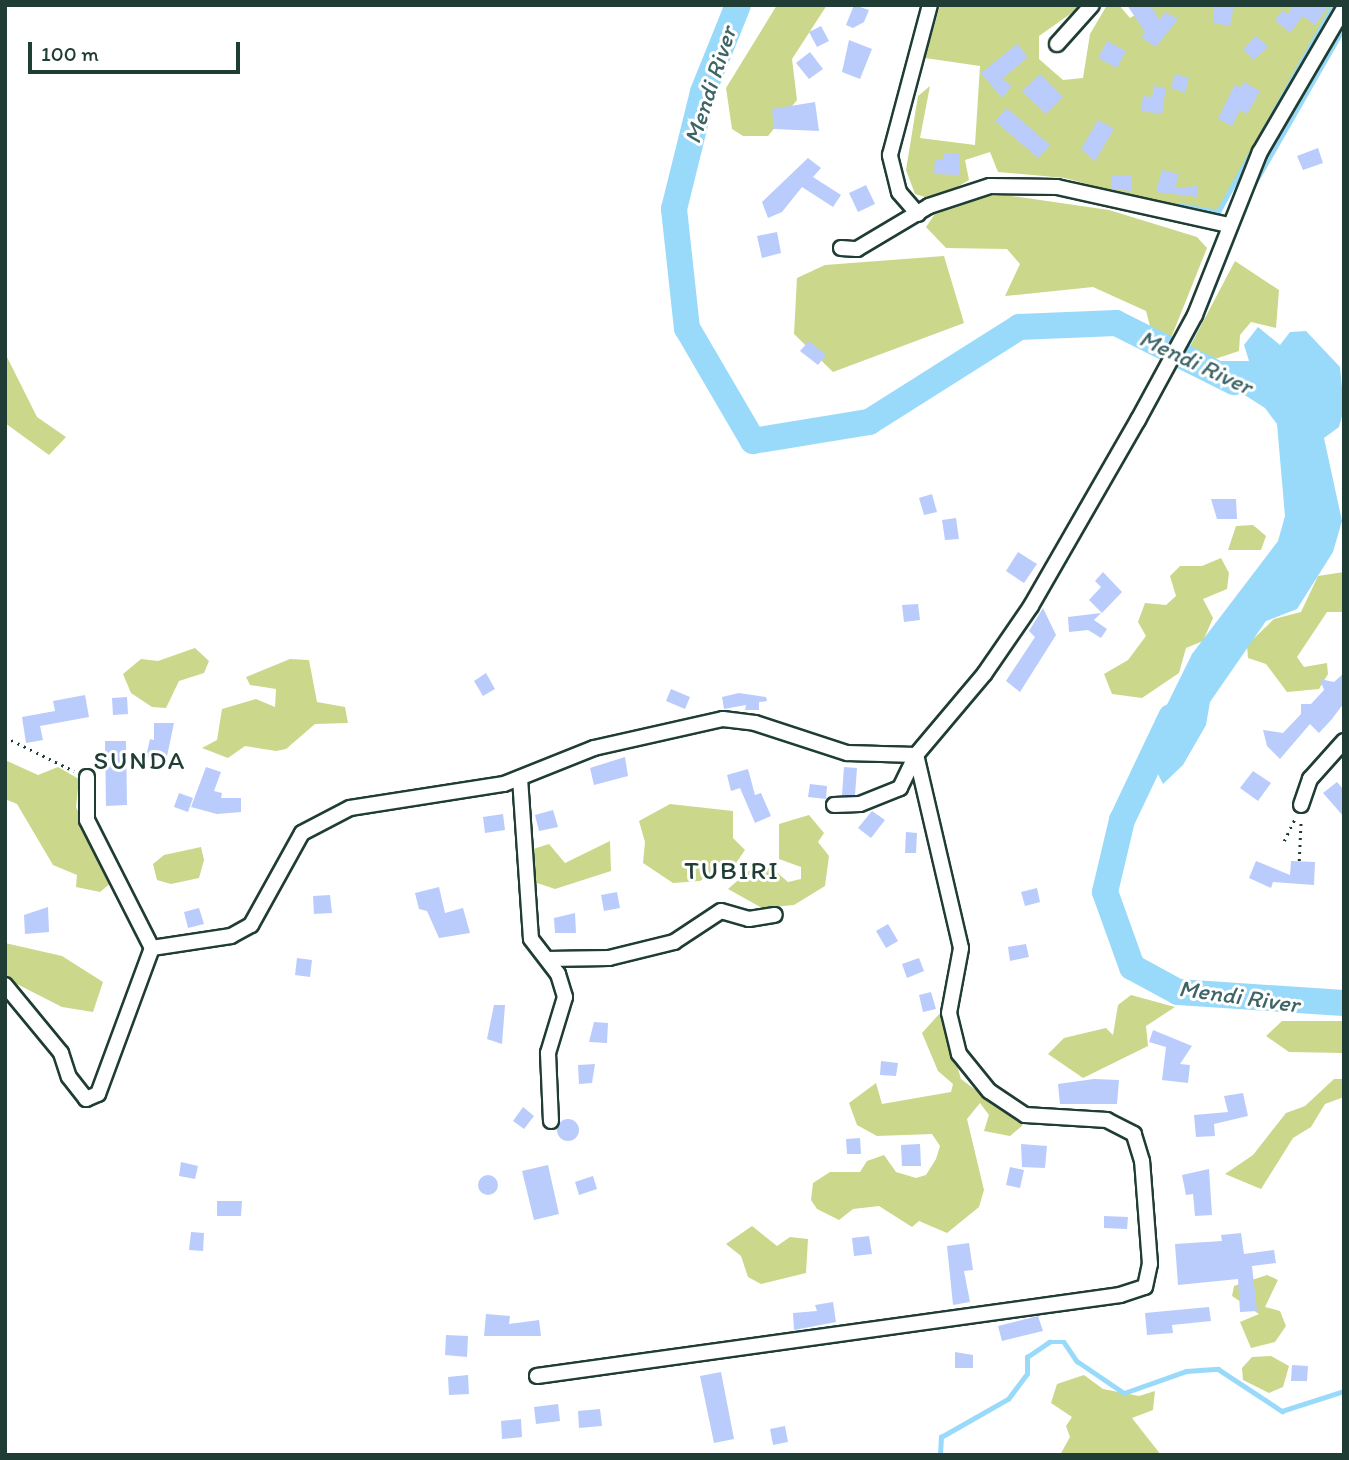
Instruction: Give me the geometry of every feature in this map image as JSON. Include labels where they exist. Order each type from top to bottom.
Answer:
[{"type":"street","points":[[918,214],[900,192],[890,155],[930,5]]},
{"type":"street","points":[[1057,44],[1092,5]]},
{"type":"street","points":[[834,805],[860,804],[900,788],[916,755],[985,673],[1031,606],[1180,341],[1260,152],[1344,8]]},
{"type":"street","points":[[841,248],[857,249],[918,214],[969,192],[1012,186],[1057,187],[1228,225]]},
{"type":"street","points":[[152,948],[231,936],[251,925],[302,833],[350,808],[520,778],[594,748],[723,719],[755,723],[847,753],[916,755]]},
{"type":"street","points":[[1301,805],[1310,779],[1344,741]]},
{"type":"street","points":[[537,1376],[1120,1295],[1145,1287],[1150,1264],[1142,1161],[1134,1134],[1107,1120],[1025,1115],[989,1091],[959,1054],[949,1013],[961,948],[916,755]]},
{"type":"street","points":[[5,985],[61,1053],[69,1077],[86,1100],[98,1094],[152,948],[87,820],[87,777]]},
{"type":"street","points":[[520,778],[531,939],[547,959],[565,997],[548,1053],[551,1121]]},
{"type":"street","points":[[547,959],[608,958],[674,942],[695,933],[721,911],[749,919],[775,915]]},
{"type":"path","points":[[5,737],[87,777]]},
{"type":"path","points":[[1284,841],[1301,805]]},
{"type":"path","points":[[1299,861],[1301,805]]},
{"type":"green space","points":[[777,5],[827,5],[792,59],[797,100],[768,136],[743,136],[732,129],[726,88]]},
{"type":"green space","points":[[940,5],[1083,5],[1039,36],[1039,59],[1063,80],[1083,78],[1090,34],[1107,5],[1119,5],[1130,18],[1152,5],[1334,5],[1218,212],[1148,201],[1065,178],[998,172],[990,152],[965,160],[969,180],[935,200],[915,194],[906,170],[918,96],[930,86],[920,138],[975,145],[980,66],[925,58]]},
{"type":"green space","points":[[991,193],[1109,210],[1197,237],[1207,248],[1169,343],[1156,349],[1146,311],[1093,287],[1005,296],[1020,264],[1007,249],[946,248],[926,227],[937,211]]},
{"type":"green space","points":[[944,256],[964,323],[833,372],[794,334],[797,278],[825,265]]},
{"type":"green space","points":[[1235,261],[1279,290],[1276,328],[1251,322],[1240,335],[1239,351],[1203,363],[1185,356]]},
{"type":"green space","points":[[5,353],[37,417],[66,437],[49,455],[5,423]]},
{"type":"green space","points":[[1253,525],[1266,536],[1261,550],[1228,550],[1236,526]]},
{"type":"green space","points":[[1221,558],[1229,573],[1227,589],[1203,599],[1213,618],[1203,641],[1186,648],[1179,673],[1142,698],[1112,694],[1104,674],[1128,660],[1146,636],[1138,622],[1145,603],[1166,605],[1176,596],[1170,576],[1180,566],[1202,566]]},
{"type":"green space","points":[[1344,572],[1344,612],[1327,612],[1297,657],[1304,667],[1327,663],[1328,674],[1319,689],[1287,692],[1266,664],[1248,658],[1247,645],[1274,619],[1301,612],[1318,576]]},
{"type":"green space","points":[[195,648],[209,661],[204,673],[179,681],[166,708],[152,707],[131,693],[123,674],[141,659],[158,661]]},
{"type":"green space","points":[[290,659],[309,660],[317,702],[345,707],[348,723],[315,724],[286,749],[276,751],[245,746],[228,758],[202,748],[217,740],[222,709],[256,699],[275,707],[276,689],[250,685],[246,677]]},
{"type":"green space","points":[[5,760],[38,775],[58,767],[79,779],[76,807],[112,882],[100,892],[76,887],[77,875],[53,865],[17,804],[5,799]]},
{"type":"green space","points":[[670,804],[733,811],[733,838],[745,850],[727,876],[718,869],[700,881],[673,883],[643,863],[645,842],[639,821]]},
{"type":"green space","points":[[809,815],[824,833],[818,842],[829,856],[825,886],[794,905],[762,908],[728,889],[751,869],[767,864],[788,882],[801,879],[801,867],[779,859],[779,824]]},
{"type":"green space","points":[[610,841],[611,871],[555,889],[534,882],[530,850],[549,844],[565,863]]},
{"type":"green space","points":[[201,847],[204,860],[199,878],[171,884],[157,880],[153,864],[164,855]]},
{"type":"green space","points":[[5,943],[62,956],[103,982],[93,1012],[62,1007],[5,978]]},
{"type":"green space","points":[[1131,995],[1175,1007],[1146,1026],[1148,1046],[1083,1078],[1048,1054],[1064,1038],[1106,1028],[1113,1035],[1118,1005]]},
{"type":"green space","points":[[941,1012],[961,1079],[1023,1125],[1010,1136],[984,1131],[989,1115],[980,1103],[967,1119],[984,1190],[979,1207],[947,1233],[919,1221],[912,1227],[879,1206],[853,1209],[839,1220],[817,1209],[811,1200],[813,1183],[830,1172],[860,1172],[867,1161],[884,1155],[896,1172],[916,1178],[926,1175],[940,1146],[932,1134],[877,1136],[857,1125],[849,1103],[876,1083],[882,1104],[951,1092],[953,1084],[938,1071],[922,1033]]},
{"type":"green space","points":[[1282,1021],[1344,1021],[1344,1053],[1289,1052],[1266,1036]]},
{"type":"green space","points":[[1334,1079],[1344,1079],[1344,1097],[1325,1104],[1311,1127],[1293,1138],[1261,1189],[1225,1174],[1253,1155],[1286,1113],[1305,1106]]},
{"type":"green space","points":[[752,1226],[777,1246],[790,1237],[808,1239],[806,1273],[761,1284],[748,1277],[741,1256],[726,1244]]},
{"type":"green space","points":[[1267,1275],[1278,1280],[1265,1307],[1280,1311],[1286,1326],[1275,1342],[1251,1348],[1240,1322],[1259,1314],[1232,1296],[1234,1286]]},
{"type":"green space","points":[[1271,1356],[1289,1366],[1283,1387],[1269,1393],[1243,1380],[1242,1368],[1252,1357]]},
{"type":"green space","points":[[1084,1375],[1103,1389],[1139,1396],[1155,1391],[1153,1410],[1132,1418],[1161,1455],[1060,1455],[1070,1437],[1066,1426],[1072,1417],[1051,1403],[1057,1384]]},
{"type":"water","points":[[1258,327],[1280,345],[1290,332],[1306,331],[1340,367],[1344,409],[1339,427],[1324,438],[1342,521],[1333,552],[1297,609],[1266,621],[1210,702],[1206,725],[1183,765],[1163,784],[1156,770],[1155,729],[1192,654],[1278,541],[1285,516],[1277,424],[1265,408],[1232,387],[1192,375],[1216,361],[1249,361],[1244,345]]},
{"type":"building","points":[[854,5],[869,10],[864,22],[853,28],[846,25]]},
{"type":"building","points":[[1127,5],[1150,5],[1160,20],[1165,12],[1178,19],[1156,47],[1141,37],[1145,32]]},
{"type":"building","points":[[1213,5],[1234,5],[1230,26],[1214,23]]},
{"type":"building","points":[[1287,5],[1329,5],[1315,25],[1303,16],[1290,33],[1275,20],[1283,10],[1288,14],[1292,8]]},
{"type":"building","points":[[821,26],[829,41],[817,47],[809,32]]},
{"type":"building","points":[[1256,36],[1268,47],[1254,60],[1243,49]]},
{"type":"building","points":[[849,40],[872,49],[860,79],[842,72]]},
{"type":"building","points":[[1107,41],[1126,51],[1117,68],[1098,58]]},
{"type":"building","points":[[1017,44],[1028,57],[1002,79],[1012,86],[1002,98],[981,73]]},
{"type":"building","points":[[810,52],[823,69],[809,79],[796,63]]},
{"type":"building","points":[[1040,74],[1063,97],[1046,114],[1022,91]]},
{"type":"building","points":[[1175,74],[1189,78],[1185,93],[1171,88]]},
{"type":"building","points":[[1244,82],[1260,91],[1247,114],[1240,110],[1232,126],[1218,119],[1235,84],[1241,88]]},
{"type":"building","points":[[1154,86],[1166,88],[1162,114],[1141,111],[1143,96],[1152,97]]},
{"type":"building","points":[[815,102],[819,131],[774,129],[772,109]]},
{"type":"building","points":[[1007,108],[1050,145],[1038,158],[995,121]]},
{"type":"building","points":[[1098,120],[1114,129],[1095,161],[1081,149]]},
{"type":"building","points":[[1318,148],[1323,163],[1303,170],[1297,156]]},
{"type":"building","points":[[943,153],[959,154],[959,175],[934,174],[935,160],[943,160]]},
{"type":"building","points":[[808,158],[821,168],[813,177],[841,195],[833,207],[802,187],[782,212],[768,218],[762,202]]},
{"type":"building","points":[[1162,170],[1179,174],[1175,188],[1197,186],[1198,197],[1156,192]]},
{"type":"building","points":[[1111,175],[1132,175],[1132,191],[1111,189]]},
{"type":"building","points":[[866,185],[875,204],[858,212],[849,193]]},
{"type":"building","points":[[777,232],[781,253],[762,258],[757,236]]},
{"type":"building","points":[[809,341],[826,355],[818,365],[800,351]]},
{"type":"building","points":[[932,494],[937,512],[924,515],[919,498]]},
{"type":"building","points":[[1211,499],[1236,499],[1237,519],[1217,519]]},
{"type":"building","points":[[956,518],[959,539],[945,540],[942,520]]},
{"type":"building","points":[[1018,552],[1037,564],[1024,583],[1006,571]]},
{"type":"building","points":[[1103,572],[1122,592],[1102,613],[1089,600],[1101,587],[1095,581]]},
{"type":"building","points":[[918,604],[920,620],[904,622],[902,605]]},
{"type":"building","points":[[1043,608],[1056,635],[1020,692],[1006,681],[1035,637],[1029,631]]},
{"type":"building","points":[[1101,613],[1094,620],[1107,629],[1101,638],[1088,630],[1069,632],[1068,617]]},
{"type":"building","points":[[486,673],[495,689],[483,696],[474,681]]},
{"type":"building","points":[[1344,673],[1344,703],[1319,733],[1310,724],[1280,759],[1267,746],[1263,730],[1283,733],[1301,714],[1301,704],[1311,704],[1324,690],[1320,679],[1334,682]]},
{"type":"building","points":[[671,689],[690,697],[685,709],[666,701]]},
{"type":"building","points":[[739,693],[766,697],[767,701],[759,702],[759,710],[745,710],[746,705],[724,709],[722,697]]},
{"type":"building","points":[[85,695],[89,717],[40,726],[43,740],[26,743],[22,717],[55,711],[53,701]]},
{"type":"building","points":[[127,697],[128,714],[113,715],[112,698]]},
{"type":"building","points":[[154,723],[174,723],[166,761],[146,757],[150,739],[154,740]]},
{"type":"building","points":[[105,741],[126,741],[127,805],[106,806]]},
{"type":"building","points":[[625,757],[628,776],[594,785],[590,768]]},
{"type":"building","points":[[206,767],[221,772],[214,791],[222,793],[221,798],[241,798],[241,812],[217,814],[191,807]]},
{"type":"building","points":[[844,767],[857,768],[855,795],[842,795]]},
{"type":"building","points":[[748,769],[755,795],[761,793],[771,816],[755,823],[740,788],[731,791],[727,775]]},
{"type":"building","points":[[1253,771],[1271,783],[1258,801],[1240,788]]},
{"type":"building","points":[[1337,782],[1344,790],[1344,817],[1323,793]]},
{"type":"building","points":[[810,784],[827,786],[826,799],[808,797]]},
{"type":"building","points":[[179,793],[193,798],[188,812],[174,807]]},
{"type":"building","points":[[553,810],[558,827],[539,831],[535,815]]},
{"type":"building","points":[[872,811],[885,820],[871,838],[858,828]]},
{"type":"building","points":[[503,814],[505,830],[485,833],[483,817]]},
{"type":"building","points":[[906,832],[917,833],[916,853],[905,853]]},
{"type":"building","points":[[1256,861],[1290,875],[1291,861],[1315,862],[1314,885],[1273,882],[1271,888],[1249,878]]},
{"type":"building","points":[[439,887],[445,913],[463,908],[470,933],[439,938],[427,911],[419,909],[415,893]]},
{"type":"building","points":[[1037,888],[1040,902],[1025,906],[1021,892]]},
{"type":"building","points":[[617,892],[620,908],[604,911],[601,895]]},
{"type":"building","points":[[330,895],[332,913],[314,914],[313,896]]},
{"type":"building","points":[[48,907],[49,932],[25,934],[24,915]]},
{"type":"building","points":[[199,908],[204,924],[188,928],[184,912]]},
{"type":"building","points":[[575,913],[576,933],[555,933],[554,918]]},
{"type":"building","points":[[888,924],[898,941],[886,948],[876,931]]},
{"type":"building","points":[[1026,944],[1029,957],[1010,961],[1008,947]]},
{"type":"building","points":[[297,958],[312,960],[310,977],[295,975]]},
{"type":"building","points":[[919,958],[924,971],[907,978],[902,964]]},
{"type":"building","points":[[931,992],[936,1009],[923,1012],[919,995]]},
{"type":"building","points":[[494,1005],[505,1005],[502,1044],[487,1039]]},
{"type":"building","points":[[594,1022],[608,1023],[607,1043],[589,1042]]},
{"type":"building","points":[[1153,1030],[1192,1046],[1180,1064],[1190,1065],[1188,1083],[1162,1080],[1166,1047],[1149,1042]]},
{"type":"building","points":[[881,1061],[898,1063],[896,1076],[880,1075]]},
{"type":"building","points":[[595,1064],[592,1083],[579,1084],[578,1065]]},
{"type":"building","points":[[1094,1079],[1119,1080],[1117,1104],[1060,1104],[1058,1084]]},
{"type":"building","points":[[1243,1093],[1248,1116],[1214,1124],[1215,1136],[1196,1137],[1194,1115],[1228,1112],[1224,1096]]},
{"type":"building","points":[[523,1107],[534,1116],[524,1129],[513,1121]]},
{"type":"building","points":[[568,1119],[576,1122],[579,1130],[576,1138],[568,1141],[560,1138],[557,1130],[560,1122]]},
{"type":"building","points":[[860,1138],[861,1154],[847,1154],[846,1139]]},
{"type":"building","points":[[920,1144],[921,1166],[902,1166],[901,1145]]},
{"type":"building","points":[[1021,1144],[1047,1146],[1045,1168],[1022,1167]]},
{"type":"building","points":[[181,1162],[198,1166],[195,1179],[179,1176]]},
{"type":"building","points":[[548,1165],[559,1214],[534,1220],[522,1171]]},
{"type":"building","points":[[1010,1167],[1024,1170],[1020,1188],[1006,1185]]},
{"type":"building","points":[[1209,1169],[1212,1215],[1195,1216],[1193,1194],[1186,1195],[1182,1175]]},
{"type":"building","points":[[488,1175],[495,1178],[498,1185],[495,1192],[488,1195],[481,1192],[478,1185],[481,1178]]},
{"type":"building","points":[[593,1176],[597,1189],[579,1195],[575,1182]]},
{"type":"building","points":[[217,1201],[242,1201],[241,1216],[217,1216]]},
{"type":"building","points":[[1104,1216],[1128,1217],[1127,1229],[1104,1228]]},
{"type":"building","points":[[191,1232],[204,1233],[203,1251],[189,1250]]},
{"type":"building","points":[[1241,1233],[1244,1254],[1274,1250],[1276,1263],[1252,1266],[1257,1311],[1240,1312],[1238,1279],[1178,1285],[1175,1244],[1222,1241],[1221,1235]]},
{"type":"building","points":[[869,1236],[872,1254],[854,1256],[852,1238]]},
{"type":"building","points":[[969,1243],[973,1270],[964,1271],[970,1302],[953,1305],[947,1246]]},
{"type":"building","points":[[833,1302],[836,1322],[794,1330],[793,1313],[817,1311],[815,1305]]},
{"type":"building","points":[[1209,1307],[1211,1321],[1172,1325],[1173,1333],[1147,1335],[1145,1313]]},
{"type":"building","points":[[486,1314],[510,1316],[509,1324],[539,1320],[541,1336],[484,1336]]},
{"type":"building","points":[[1038,1316],[1043,1331],[1002,1341],[998,1326]]},
{"type":"building","points":[[446,1335],[468,1336],[467,1357],[445,1355]]},
{"type":"building","points":[[955,1352],[973,1355],[973,1368],[955,1368]]},
{"type":"building","points":[[1292,1365],[1308,1366],[1307,1381],[1291,1381]]},
{"type":"building","points":[[721,1372],[734,1439],[714,1443],[700,1376]]},
{"type":"building","points":[[468,1375],[469,1394],[449,1395],[448,1377]]},
{"type":"building","points":[[558,1404],[560,1421],[536,1424],[534,1407]]},
{"type":"building","points":[[600,1409],[602,1426],[579,1428],[578,1411]]},
{"type":"building","points":[[521,1419],[522,1437],[502,1439],[501,1421]]},
{"type":"building","points":[[785,1426],[788,1442],[773,1445],[770,1429]]},
{"type":"waterway","name":"Mendi River","points":[[738,5],[703,92],[674,209],[687,328],[753,441],[869,422],[1019,327],[1116,323],[1234,382]]},
{"type":"waterway","points":[[1178,205],[1218,212],[1333,5]]},
{"type":"waterway","points":[[1254,184],[1344,27]]},
{"type":"waterway","points":[[1205,308],[1247,202]]},
{"type":"waterway","points":[[1180,358],[1202,316]]},
{"type":"waterway","name":"Mendi River","points":[[1171,717],[1122,820],[1105,892],[1132,967],[1178,992],[1344,1003]]},
{"type":"waterway","points":[[940,1455],[941,1437],[1008,1399],[1027,1374],[1027,1357],[1049,1342],[1064,1342],[1077,1361],[1124,1393],[1186,1371],[1218,1369],[1282,1411],[1344,1391]]},
{"type":"district","name":"SUNDA","points":[[140,761]]},
{"type":"district","name":"TUBIRI","points":[[732,871]]}]
